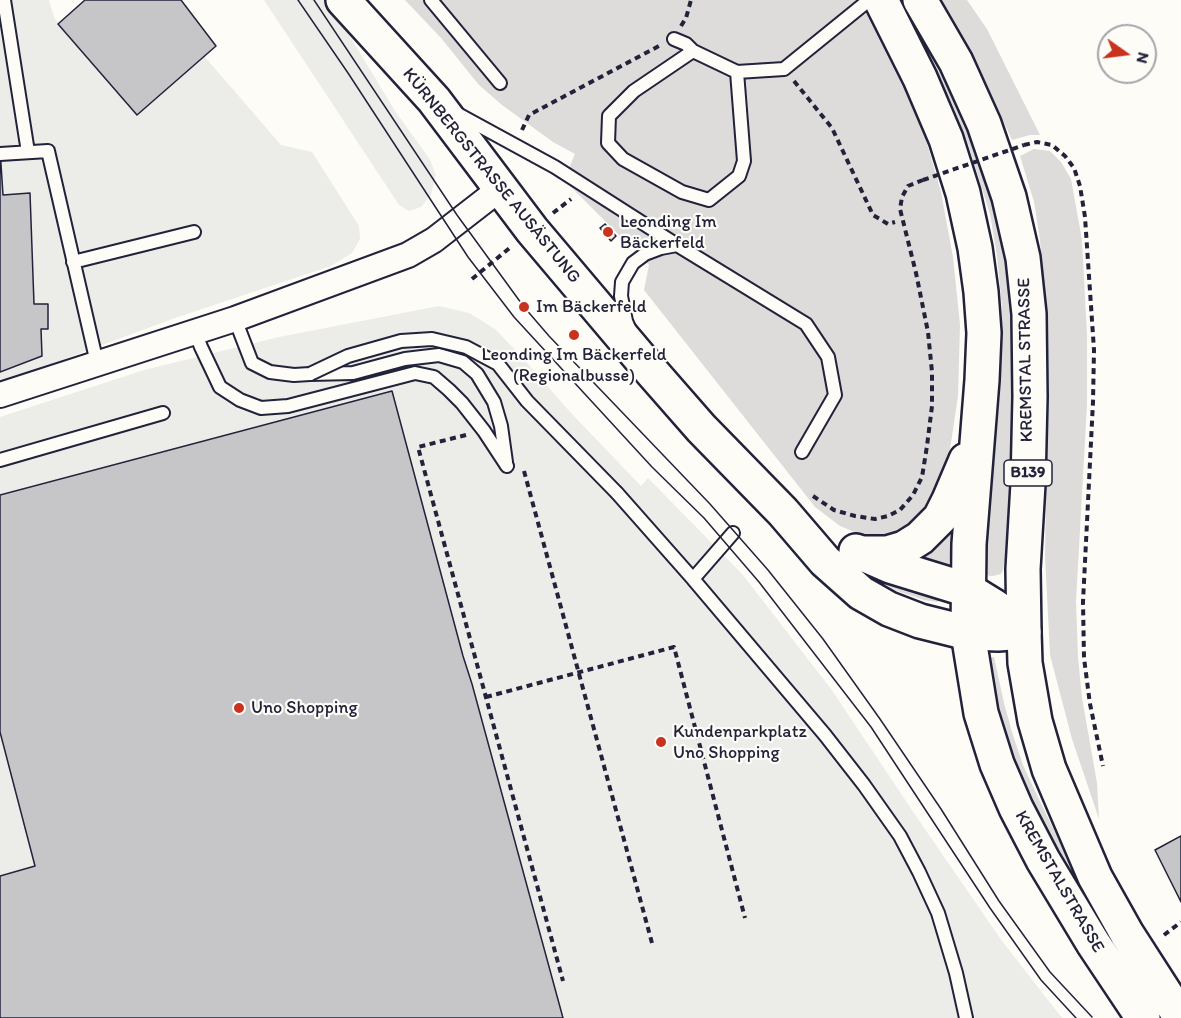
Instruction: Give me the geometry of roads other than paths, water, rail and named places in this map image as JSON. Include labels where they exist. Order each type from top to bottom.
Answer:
[{"type":"main road","name":"KÜRNBERGSTRASSE AUSÄSTUNG","points":[[343,0],[434,100],[532,230],[652,372],[701,428],[783,512]]},
{"type":"main road","points":[[881,0],[921,78],[946,139],[965,202],[975,248],[984,333],[969,544],[968,633]]},
{"type":"main road","name":"KREMSTAL STRASSE","points":[[920,0],[956,62],[984,124],[1009,197],[1023,258],[1029,314],[1030,397],[1023,569],[1025,663],[1035,721],[1049,769],[1065,808]]},
{"type":"main road","points":[[860,553],[887,554],[904,548],[920,538],[940,518],[978,434]]},
{"type":"main road","points":[[783,512],[835,543],[890,566],[968,590],[1014,621],[1024,632]]},
{"type":"main road","points":[[783,512],[825,561],[861,593],[889,609],[920,621],[968,633],[1024,632]]},
{"type":"main road","name":"KREMSTALSTRASSE","points":[[968,633],[981,713],[997,764],[1016,808],[1043,860],[1093,943],[1143,1018]]},
{"type":"main road","name":"KREMSTALSTRASSE","points":[[1065,808],[1095,877],[1127,934],[1181,1018]]},
{"type":"street","points":[[0,395],[235,319],[408,255],[434,240],[501,188]]},
{"type":"lane","points":[[4,0],[28,152]]},
{"type":"lane","points":[[431,0],[500,83]]},
{"type":"lane","points":[[674,39],[686,44],[693,51],[737,72],[784,69],[869,0]]},
{"type":"lane","points":[[693,51],[634,91],[609,116],[608,142],[623,159],[682,192],[709,200],[739,176],[744,161],[737,72]]},
{"type":"lane","points":[[434,100],[555,167],[806,324],[828,357],[835,395],[802,452]]},
{"type":"lane","points":[[0,154],[48,151],[97,363]]},
{"type":"lane","points":[[73,262],[194,232]]},
{"type":"lane","points":[[652,372],[626,321],[621,296],[622,282],[633,263],[645,254],[677,244]]},
{"type":"lane","points":[[195,332],[220,387],[240,400],[261,408],[288,406],[415,374],[434,377],[462,403],[507,466],[501,426],[494,402],[477,374],[463,362],[439,356],[405,359],[353,373],[294,375],[270,372],[252,363],[235,319]]},
{"type":"lane","points":[[310,374],[348,356],[401,341],[432,339],[466,347],[498,364],[527,401],[617,493],[693,579],[825,735],[864,785],[900,836],[938,913],[956,973],[966,1018]]},
{"type":"lane","points":[[0,460],[163,414]]},
{"type":"lane","points":[[693,579],[733,533]]},
{"type":"tram line","points":[[298,0],[468,257],[514,317],[652,467],[704,518],[759,582],[871,727],[990,908],[1041,980],[1076,1018]]},
{"type":"tram line","points":[[314,0],[457,215],[524,307],[710,504],[768,570],[823,639],[880,719],[941,809],[999,901],[1050,972],[1092,1017]]},
{"type":"place","name":"Leonding Im Bäckerfeld","points":[[608,232]]},
{"type":"place","name":"Im Bäckerfeld","points":[[524,307]]},
{"type":"place","name":"Leonding Im Bäckerfeld (Regionalbusse)","points":[[574,335]]},
{"type":"place","name":"Uno Shopping","points":[[239,708]]},
{"type":"place","name":"Kundenparkplatz Uno Shopping","points":[[661,742]]}]
